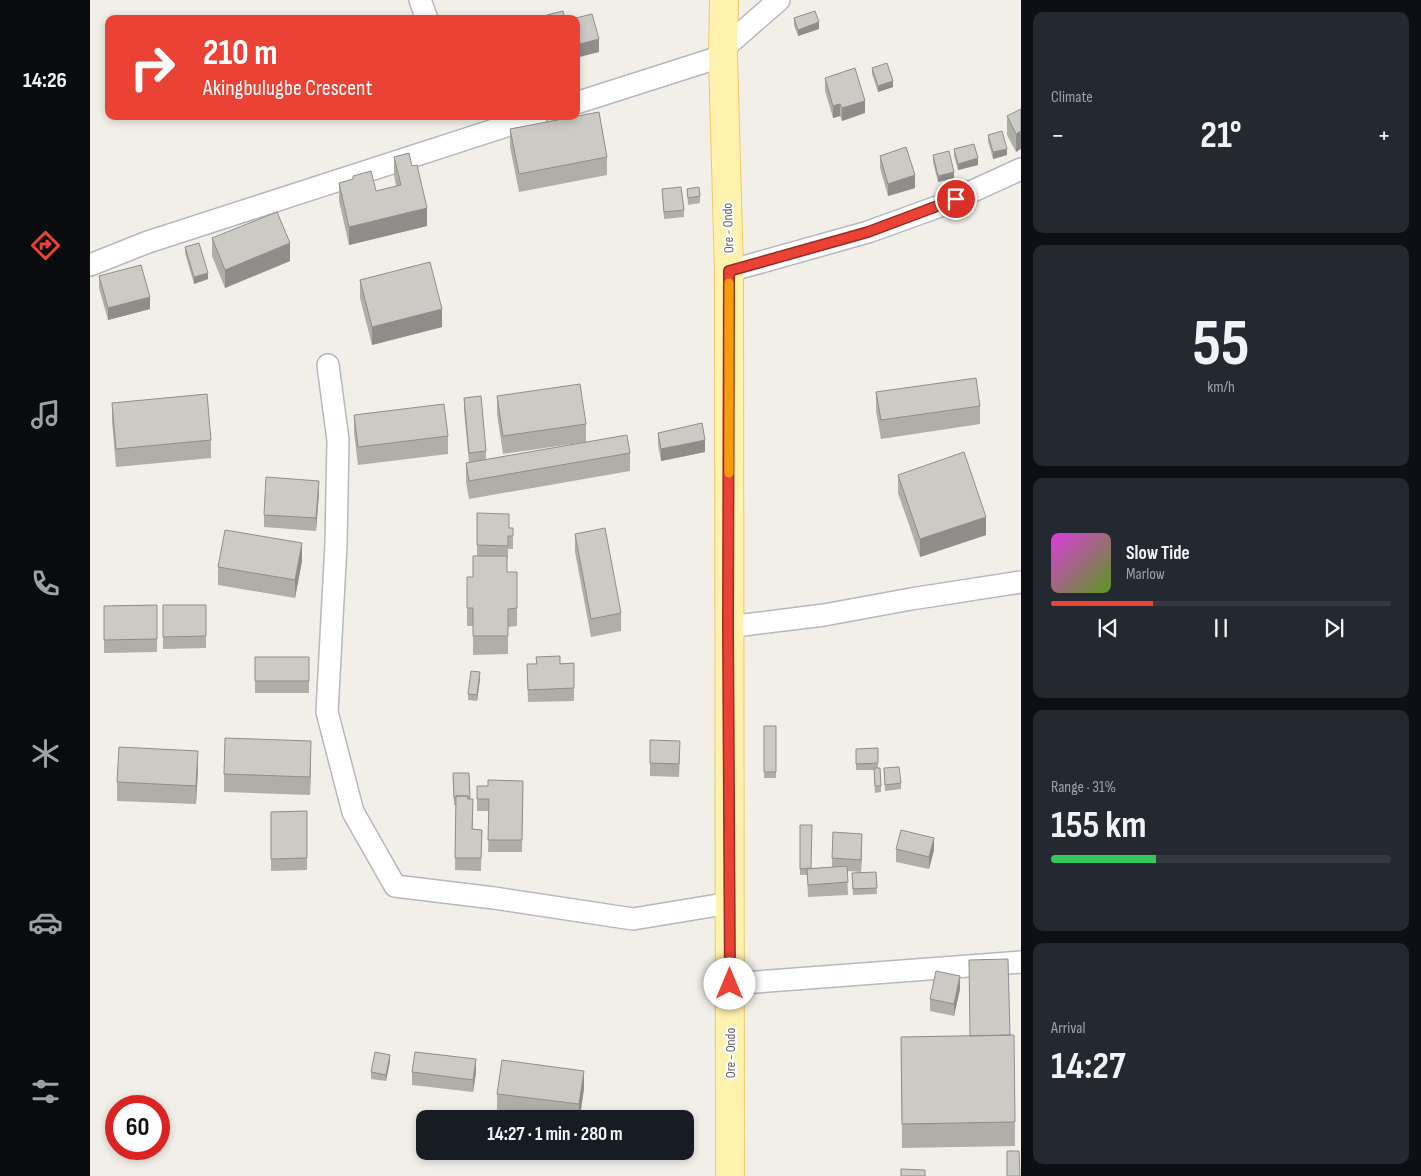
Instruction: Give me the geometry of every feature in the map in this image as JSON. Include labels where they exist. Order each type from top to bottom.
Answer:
[{"type":"main road","name":"Ore - Ondo","points":[[724,0],[723,52],[729,271],[730,1176]]},
{"type":"street","points":[[420,0],[426,15]]},
{"type":"street","points":[[580,102],[723,52],[778,0]]},
{"type":"street","points":[[493,120],[513,125]]},
{"type":"street","points":[[90,264],[148,242],[526,120]]},
{"type":"street","points":[[729,271],[868,232],[940,206],[1021,169]]},
{"type":"street","points":[[328,365],[338,440],[336,544],[327,712],[353,812],[394,886],[494,898],[633,919],[730,903]]},
{"type":"street","points":[[728,627],[824,615],[1021,582]]},
{"type":"street","points":[[730,984],[1021,962]]},
{"type":"building","points":[[563,11],[564,15],[547,15]]},
{"type":"building","points":[[815,11],[819,22],[798,30],[794,18]]},
{"type":"building","points":[[592,14],[599,39],[580,44],[580,17]]},
{"type":"building","points":[[887,63],[893,81],[878,86],[872,68]]},
{"type":"building","points":[[855,68],[865,101],[842,108],[840,104],[833,106],[825,78]]},
{"type":"building","points":[[1021,109],[1021,131],[1016,134],[1007,116]]},
{"type":"building","points":[[599,112],[607,157],[519,174],[510,129],[557,120],[580,120],[580,116]]},
{"type":"building","points":[[1002,131],[1007,149],[993,152],[988,135]]},
{"type":"building","points":[[974,144],[978,158],[958,164],[954,149]]},
{"type":"building","points":[[906,147],[915,175],[888,184],[880,156]]},
{"type":"building","points":[[949,151],[954,172],[938,176],[933,155]]},
{"type":"building","points":[[409,153],[412,166],[417,165],[427,208],[349,227],[339,183],[353,179],[353,176],[371,171],[376,191],[401,185],[394,157]]},
{"type":"building","points":[[681,187],[684,210],[664,212],[662,189]]},
{"type":"building","points":[[699,187],[700,196],[688,198],[687,189]]},
{"type":"building","points":[[277,212],[290,243],[225,270],[212,238]]},
{"type":"building","points":[[199,243],[208,273],[194,277],[185,247]]},
{"type":"building","points":[[430,262],[442,309],[372,327],[360,280]]},
{"type":"building","points":[[141,265],[150,297],[108,308],[99,276]]},
{"type":"building","points":[[976,378],[980,406],[881,420],[876,392]]},
{"type":"building","points":[[580,384],[586,424],[503,436],[497,396]]},
{"type":"building","points":[[207,394],[211,440],[116,449],[112,403]]},
{"type":"building","points":[[481,396],[486,451],[469,453],[464,398]]},
{"type":"building","points":[[444,404],[448,436],[358,447],[354,415]]},
{"type":"building","points":[[702,423],[705,440],[661,449],[658,433]]},
{"type":"building","points":[[627,435],[630,453],[469,481],[466,463]]},
{"type":"building","points":[[964,452],[986,517],[920,539],[898,475]]},
{"type":"building","points":[[266,477],[319,481],[316,518],[264,515]]},
{"type":"building","points":[[477,513],[509,514],[509,528],[513,528],[513,536],[508,536],[508,546],[477,545]]},
{"type":"building","points":[[605,528],[621,613],[591,619],[575,534]]},
{"type":"building","points":[[225,530],[302,543],[295,580],[218,567]]},
{"type":"building","points":[[473,556],[507,556],[507,572],[517,572],[517,608],[508,609],[508,636],[473,636],[473,608],[467,608],[467,577],[473,577]]},
{"type":"building","points":[[157,605],[157,639],[104,640],[104,606]]},
{"type":"building","points":[[163,605],[206,605],[206,636],[163,637]]},
{"type":"building","points":[[560,656],[560,664],[574,663],[574,688],[528,690],[527,664],[537,664],[536,657]]},
{"type":"building","points":[[255,657],[309,657],[309,681],[255,681]]},
{"type":"building","points":[[471,671],[480,672],[477,695],[468,694]]},
{"type":"building","points":[[764,726],[776,726],[776,772],[764,772]]},
{"type":"building","points":[[225,738],[311,741],[310,777],[224,774]]},
{"type":"building","points":[[650,740],[680,741],[679,764],[650,763]]},
{"type":"building","points":[[119,747],[198,751],[196,786],[117,782]]},
{"type":"building","points":[[878,748],[878,763],[856,764],[856,749]]},
{"type":"building","points":[[899,767],[901,783],[885,785],[884,768]]},
{"type":"building","points":[[874,768],[880,768],[881,786],[875,786]]},
{"type":"building","points":[[453,773],[469,773],[470,798],[468,796],[456,796],[454,798]]},
{"type":"building","points":[[488,780],[523,781],[522,840],[488,840],[489,799],[477,799],[477,786],[488,786]]},
{"type":"building","points":[[456,796],[468,796],[468,799],[473,799],[472,829],[482,830],[481,858],[455,858]]},
{"type":"building","points":[[307,811],[307,858],[271,859],[271,812]]},
{"type":"building","points":[[800,825],[812,825],[811,868],[800,869]]},
{"type":"building","points":[[901,830],[934,838],[929,857],[896,849]]},
{"type":"building","points":[[833,832],[862,834],[861,860],[832,858]]},
{"type":"building","points":[[847,866],[848,882],[808,885],[807,869]]},
{"type":"building","points":[[876,872],[877,888],[853,889],[852,873]]},
{"type":"building","points":[[1008,959],[1010,1035],[970,1036],[969,960]]},
{"type":"building","points":[[936,971],[960,976],[954,1004],[930,999]]},
{"type":"building","points":[[1014,1035],[1015,1122],[902,1124],[901,1037]]},
{"type":"building","points":[[375,1052],[390,1055],[386,1075],[371,1072]]},
{"type":"building","points":[[415,1052],[476,1059],[473,1080],[412,1072]]},
{"type":"building","points":[[502,1060],[584,1071],[579,1104],[497,1094]]},
{"type":"building","points":[[1007,1151],[1019,1151],[1020,1176],[1007,1176]]},
{"type":"building","points":[[901,1169],[925,1170],[925,1176],[901,1176]]},
{"type":"slow traffic","points":[[729,283],[729,473]]},
{"type":"route","points":[[730,984],[729,271],[868,232],[956,199]]}]
